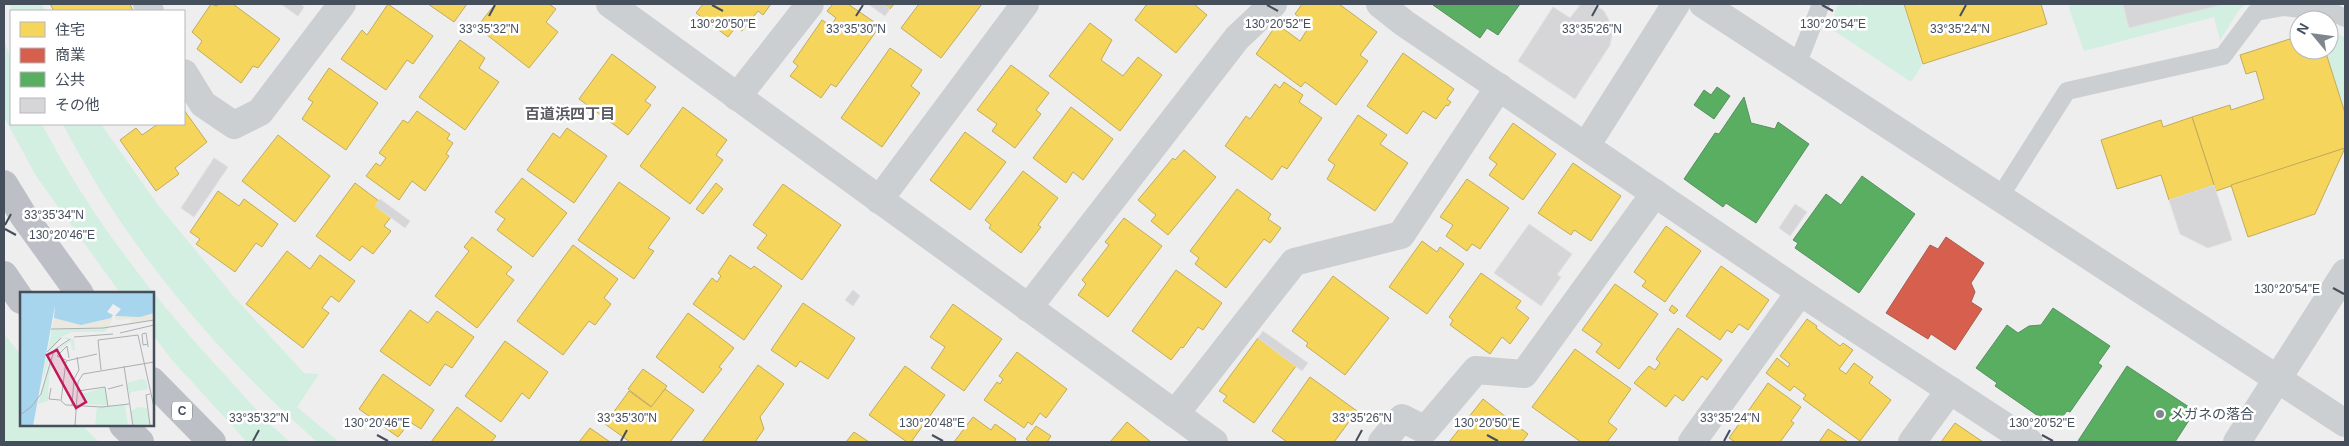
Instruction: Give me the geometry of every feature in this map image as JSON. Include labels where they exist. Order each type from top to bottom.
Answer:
[{"type":"highway","points":[[4,184],[23,215],[79,292]]},
{"type":"highway","points":[[4,275],[20,299]]},
{"type":"highway","name":"C","points":[[154,383],[212,442]]},
{"type":"highway","points":[[125,426],[140,442]]},
{"type":"street","points":[[185,75],[203,104],[234,125],[260,112],[342,4]]},
{"type":"street","points":[[610,4],[1214,442]]},
{"type":"street","points":[[737,97],[810,4]]},
{"type":"street","points":[[879,200],[1025,4]]},
{"type":"street","points":[[1028,308],[1237,38],[1273,4]]},
{"type":"street","points":[[1380,4],[1404,23],[1800,292],[2029,442]]},
{"type":"street","points":[[1586,146],[1676,4]]},
{"type":"street","points":[[1703,4],[2345,423]]},
{"type":"street","points":[[1175,414],[1294,262],[1401,235],[1499,87]]},
{"type":"street","points":[[1382,442],[1402,418],[1425,430],[1476,370],[1524,374],[1655,193]]},
{"type":"street","points":[[2237,442],[2345,273]]},
{"type":"street","points":[[1692,442],[1800,292]]},
{"type":"street","points":[[1912,442],[1950,390]]},
{"type":"lane","points":[[1797,65],[1821,4]]},
{"type":"lane","points":[[1999,198],[2067,92],[2223,56],[2256,12],[2284,7],[2337,14],[2345,18]]},
{"type":"green space","points":[[9,4],[42,4],[45,10],[12,10]]},
{"type":"green space","points":[[1838,4],[1862,6],[1863,4],[1903,4],[1922,65],[1911,82],[1830,28]]},
{"type":"green space","points":[[2070,4],[2246,4],[2239,10],[2220,40],[2214,17],[2084,51],[2069,8]]},
{"type":"green space","points":[[2339,35],[2345,37],[2345,113],[2328,60],[2339,60]]},
{"type":"green space","points":[[4,40],[10,56],[10,125],[43,125],[81,192],[126,257],[153,292],[119,292],[36,176],[4,117]]},
{"type":"green space","points":[[64,125],[102,125],[158,205],[235,298],[304,373],[319,374],[297,407],[339,442],[317,442],[244,372],[209,334],[143,254],[87,168]]},
{"type":"green space","points":[[154,293],[250,402],[290,442],[247,442],[172,360],[154,336]]},
{"type":"green space","points":[[4,334],[20,354],[20,426],[83,426],[99,442],[4,442]]},
{"type":"building: 住宅","points":[[50,4],[130,4],[133,10],[53,10]]},
{"type":"building: 住宅","points":[[211,4],[217,6],[219,4],[233,4],[280,39],[258,68],[253,66],[241,83],[197,49],[202,41],[192,32]]},
{"type":"building: 住宅","points":[[388,4],[433,36],[413,64],[407,60],[386,90],[341,59],[362,30],[367,35]]},
{"type":"building: 住宅","points":[[428,4],[467,4],[454,22]]},
{"type":"building: 住宅","points":[[495,4],[549,4],[556,9],[546,22],[558,32],[529,68],[477,27]]},
{"type":"building: 住宅","points":[[703,4],[771,4],[763,15],[758,11],[742,31],[736,27],[728,37],[696,13]]},
{"type":"building: 住宅","points":[[833,4],[848,4],[880,26],[836,87],[831,84],[821,98],[790,76],[798,66],[793,62],[822,20],[831,26],[836,18],[827,11]]},
{"type":"building: 住宅","points":[[882,4],[894,4],[890,9]]},
{"type":"building: 住宅","points":[[919,4],[982,4],[941,58],[901,28]]},
{"type":"building: 住宅","points":[[1147,4],[1194,4],[1207,15],[1176,53],[1135,20]]},
{"type":"building: 住宅","points":[[1302,4],[1339,4],[1377,32],[1360,55],[1368,61],[1336,105],[1305,82],[1301,87],[1256,54],[1277,24],[1300,41],[1310,25],[1295,14]]},
{"type":"building: 住宅","points":[[1904,4],[2041,4],[2047,24],[1923,64]]},
{"type":"building: 住宅","points":[[1090,23],[1112,40],[1101,60],[1123,76],[1138,57],[1162,75],[1120,131],[1049,76]]},
{"type":"building: 住宅","points":[[2289,39],[2289,60],[2328,60],[2345,113],[2345,148],[2216,191],[2192,117],[2230,105],[2231,110],[2264,99],[2256,71],[2246,74],[2240,55]]},
{"type":"building: 住宅","points":[[460,40],[485,58],[479,68],[499,82],[465,130],[419,97]]},
{"type":"building: 住宅","points":[[890,48],[922,70],[911,86],[920,93],[882,147],[841,118]]},
{"type":"building: 住宅","points":[[1403,53],[1454,89],[1447,99],[1451,102],[1448,106],[1446,105],[1436,119],[1423,111],[1407,134],[1367,106]]},
{"type":"building: 住宅","points":[[612,54],[656,87],[645,101],[651,105],[628,135],[579,99]]},
{"type":"building: 住宅","points":[[1011,65],[1049,93],[1036,110],[1041,114],[1015,148],[992,131],[997,124],[977,110]]},
{"type":"building: 住宅","points":[[329,68],[378,103],[346,150],[302,119],[313,102],[308,99]]},
{"type":"building: 住宅","points":[[1284,82],[1303,95],[1299,102],[1322,118],[1287,169],[1282,166],[1272,180],[1225,146],[1246,116],[1250,119],[1275,84],[1280,88]]},
{"type":"building: 住宅","points":[[683,107],[727,140],[716,155],[723,160],[690,204],[640,166]]},
{"type":"building: 住宅","points":[[1071,107],[1113,139],[1083,180],[1073,172],[1066,183],[1033,158]]},
{"type":"building: 住宅","points":[[185,111],[207,142],[175,168],[179,174],[156,191],[120,140],[136,128],[142,135],[157,125],[185,125]]},
{"type":"building: 住宅","points":[[417,111],[450,134],[447,139],[453,143],[446,154],[449,156],[425,191],[412,181],[399,200],[366,176],[376,163],[380,166],[386,158],[379,153],[403,120],[408,123]]},
{"type":"building: 住宅","points":[[1358,115],[1387,135],[1380,144],[1408,163],[1375,211],[1327,179],[1335,165],[1328,160]]},
{"type":"building: 住宅","points":[[2192,117],[2214,185],[2169,200],[2161,175],[2117,189],[2101,140],[2161,120],[2163,127]]},
{"type":"building: 住宅","points":[[1513,123],[1556,154],[1523,200],[1489,175],[1497,164],[1489,158]]},
{"type":"building: 住宅","points":[[567,128],[607,156],[574,203],[527,170],[553,133],[560,138]]},
{"type":"building: 住宅","points":[[965,132],[1006,162],[970,210],[930,180]]},
{"type":"building: 住宅","points":[[278,135],[330,176],[295,222],[242,181]]},
{"type":"building: 住宅","points":[[2345,148],[2315,214],[2248,237],[2231,185]]},
{"type":"building: 住宅","points":[[1184,150],[1216,177],[1168,235],[1151,221],[1156,215],[1138,200],[1173,158],[1175,160]]},
{"type":"building: 住宅","points":[[1573,163],[1621,196],[1591,241],[1574,230],[1571,235],[1538,213]]},
{"type":"building: 住宅","points":[[1023,171],[1058,198],[1038,225],[1041,227],[1021,253],[989,228],[991,225],[985,220]]},
{"type":"building: 住宅","points":[[522,178],[567,213],[533,257],[497,230],[505,219],[495,212]]},
{"type":"building: 住宅","points":[[1467,179],[1509,208],[1480,249],[1472,244],[1467,251],[1446,236],[1453,225],[1440,217]]},
{"type":"building: 住宅","points":[[619,182],[670,218],[648,248],[654,251],[634,279],[578,240]]},
{"type":"building: 住宅","points":[[355,183],[379,201],[375,206],[391,217],[384,226],[391,231],[373,254],[362,246],[350,261],[316,236]]},
{"type":"building: 住宅","points":[[716,183],[723,189],[703,214],[696,209]]},
{"type":"building: 住宅","points":[[783,184],[841,225],[802,280],[757,248],[767,235],[753,225]]},
{"type":"building: 住宅","points":[[1237,189],[1271,214],[1268,219],[1281,228],[1270,243],[1264,239],[1226,288],[1195,264],[1199,258],[1190,251]]},
{"type":"building: 住宅","points":[[218,191],[239,206],[244,199],[278,224],[262,247],[256,243],[235,272],[196,244],[200,239],[190,232]]},
{"type":"building: 住宅","points":[[1124,218],[1162,246],[1108,317],[1078,295],[1086,284],[1082,280],[1109,245],[1105,242]]},
{"type":"building: 住宅","points":[[1666,226],[1701,251],[1665,302],[1642,286],[1646,281],[1634,272]]},
{"type":"building: 住宅","points":[[472,237],[512,267],[506,274],[514,280],[477,328],[435,296],[469,251],[464,247]]},
{"type":"building: 住宅","points":[[1422,241],[1437,252],[1440,247],[1464,264],[1427,314],[1389,287]]},
{"type":"building: 住宅","points":[[573,245],[618,279],[604,298],[611,304],[595,325],[589,321],[563,355],[517,321]]},
{"type":"building: 住宅","points":[[287,251],[310,269],[320,255],[355,281],[339,302],[331,296],[322,308],[329,313],[303,348],[246,304]]},
{"type":"building: 住宅","points":[[730,255],[751,269],[754,266],[782,286],[744,340],[693,304],[712,278],[717,282],[721,276],[718,273]]},
{"type":"building: 住宅","points":[[1721,266],[1769,300],[1748,330],[1739,324],[1732,333],[1727,330],[1720,340],[1686,316]]},
{"type":"building: 住宅","points":[[1176,270],[1222,303],[1203,330],[1198,327],[1183,348],[1181,347],[1171,360],[1132,331]]},
{"type":"building: 住宅","points":[[1481,273],[1521,301],[1516,308],[1529,318],[1510,344],[1502,337],[1490,354],[1450,325],[1453,320],[1449,317]]},
{"type":"building: 住宅","points":[[1333,276],[1389,318],[1345,375],[1306,346],[1308,343],[1292,331]]},
{"type":"building: 住宅","points":[[1615,284],[1658,314],[1619,369],[1596,352],[1602,344],[1582,330]]},
{"type":"building: 住宅","points":[[803,303],[855,338],[828,379],[800,361],[796,367],[771,350]]},
{"type":"building: 住宅","points":[[953,304],[1002,339],[964,391],[931,368],[945,347],[930,337]]},
{"type":"building: 住宅","points":[[1672,305],[1678,310],[1674,314],[1669,310]]},
{"type":"building: 住宅","points":[[410,310],[428,323],[437,311],[474,337],[452,368],[445,364],[430,386],[380,351]]},
{"type":"building: 住宅","points":[[688,313],[734,348],[719,367],[722,369],[703,393],[656,357]]},
{"type":"building: 住宅","points":[[1807,319],[1840,346],[1843,343],[1853,350],[1839,369],[1846,374],[1854,363],[1873,377],[1869,383],[1891,400],[1860,441],[1803,399],[1806,395],[1794,386],[1790,391],[1766,373],[1777,358],[1788,367],[1790,364],[1780,356]]},
{"type":"building: 住宅","points":[[1678,328],[1722,360],[1707,380],[1702,376],[1683,401],[1675,395],[1666,407],[1634,383],[1649,366],[1655,370],[1660,363],[1656,359]]},
{"type":"building: 住宅","points":[[1258,338],[1296,366],[1254,423],[1223,401],[1227,396],[1219,391]]},
{"type":"building: 住宅","points":[[505,341],[548,372],[529,399],[522,393],[501,422],[465,396]]},
{"type":"building: 住宅","points":[[1575,349],[1631,389],[1608,422],[1617,429],[1607,442],[1581,442],[1532,407]]},
{"type":"building: 住宅","points":[[1017,352],[1067,389],[1046,418],[1040,413],[1032,425],[1028,422],[1024,428],[984,400],[997,382],[1000,384],[1003,379],[999,376]]},
{"type":"building: 住宅","points":[[758,365],[784,384],[760,417],[764,429],[755,442],[702,442]]},
{"type":"building: 住宅","points":[[905,366],[945,395],[911,442],[907,442],[869,415]]},
{"type":"building: 住宅","points":[[643,369],[667,386],[652,407],[628,389]]},
{"type":"building: 住宅","points":[[383,374],[434,410],[421,429],[410,422],[398,437],[359,409]]},
{"type":"building: 住宅","points":[[1310,377],[1357,411],[1334,442],[1287,442],[1272,431]]},
{"type":"building: 住宅","points":[[1768,383],[1801,407],[1791,421],[1794,423],[1780,442],[1735,442],[1729,438]]},
{"type":"building: 住宅","points":[[665,389],[694,410],[670,442],[630,442],[605,424],[629,391],[651,407]]},
{"type":"building: 住宅","points":[[1483,399],[1528,434],[1522,442],[1449,442]]},
{"type":"building: 住宅","points":[[457,407],[496,436],[491,442],[431,442]]},
{"type":"building: 住宅","points":[[973,417],[991,430],[995,424],[1016,439],[1014,442],[954,442]]},
{"type":"building: 住宅","points":[[1127,422],[1151,442],[1110,442]]},
{"type":"building: 住宅","points":[[1955,423],[1983,442],[1941,442]]},
{"type":"building: 住宅","points":[[1036,426],[1051,436],[1047,442],[1030,442],[1026,439]]},
{"type":"building: 住宅","points":[[590,428],[610,442],[579,442]]},
{"type":"building: 住宅","points":[[1828,429],[1848,442],[1819,442]]},
{"type":"building: 住宅","points":[[854,432],[869,442],[846,442]]},
{"type":"building: 商業","points":[[1946,237],[1984,263],[1971,283],[1975,292],[1971,302],[1982,309],[1955,350],[1931,334],[1928,339],[1886,313],[1930,245],[1938,249]]},
{"type":"building: 公共","points":[[1434,4],[1520,4],[1498,35],[1487,28],[1480,38]]},
{"type":"building: 公共","points":[[1717,87],[1730,96],[1714,119],[1694,105],[1704,90],[1711,95]]},
{"type":"building: 公共","points":[[1744,97],[1751,123],[1775,129],[1778,122],[1809,144],[1756,223],[1726,203],[1723,207],[1684,179],[1715,133],[1719,134]]},
{"type":"building: 公共","points":[[1862,176],[1915,214],[1859,293],[1795,248],[1798,243],[1793,240],[1826,194],[1841,205]]},
{"type":"building: 公共","points":[[2053,308],[2110,346],[2098,363],[2102,366],[2070,412],[2067,411],[2054,427],[1995,386],[1997,383],[1976,368],[2007,325],[2018,333],[2029,326],[2041,325]]},
{"type":"building: 公共","points":[[2127,366],[2195,411],[2175,442],[2078,441]]},
{"type":"building: その他","points":[[281,4],[300,4],[304,7],[298,16]]},
{"type":"building: その他","points":[[868,4],[882,4],[890,9],[885,16]]},
{"type":"building: その他","points":[[1581,4],[1594,4],[1604,11],[1613,28],[1610,45],[1575,99],[1518,61],[1553,7],[1570,18]]},
{"type":"building: その他","points":[[2123,4],[2224,4],[2129,28]]},
{"type":"building: その他","points":[[214,158],[228,167],[194,217],[181,208]]},
{"type":"building: その他","points":[[2214,185],[2232,240],[2208,248],[2180,234],[2169,200]]},
{"type":"building: その他","points":[[380,199],[410,221],[405,228],[375,206]]},
{"type":"building: その他","points":[[1795,204],[1807,212],[1790,236],[1779,228]]},
{"type":"building: その他","points":[[1529,224],[1572,254],[1557,275],[1561,277],[1541,306],[1494,273]]},
{"type":"building: その他","points":[[853,290],[860,296],[853,306],[845,300]]},
{"type":"building: その他","points":[[1263,331],[1308,363],[1302,371],[1258,338]]},
{"type":"place","name":"メガネの落合","points":[[2160,414]]},
{"type":"district","name":"百道浜四丁目","points":[[570,113]]}]
